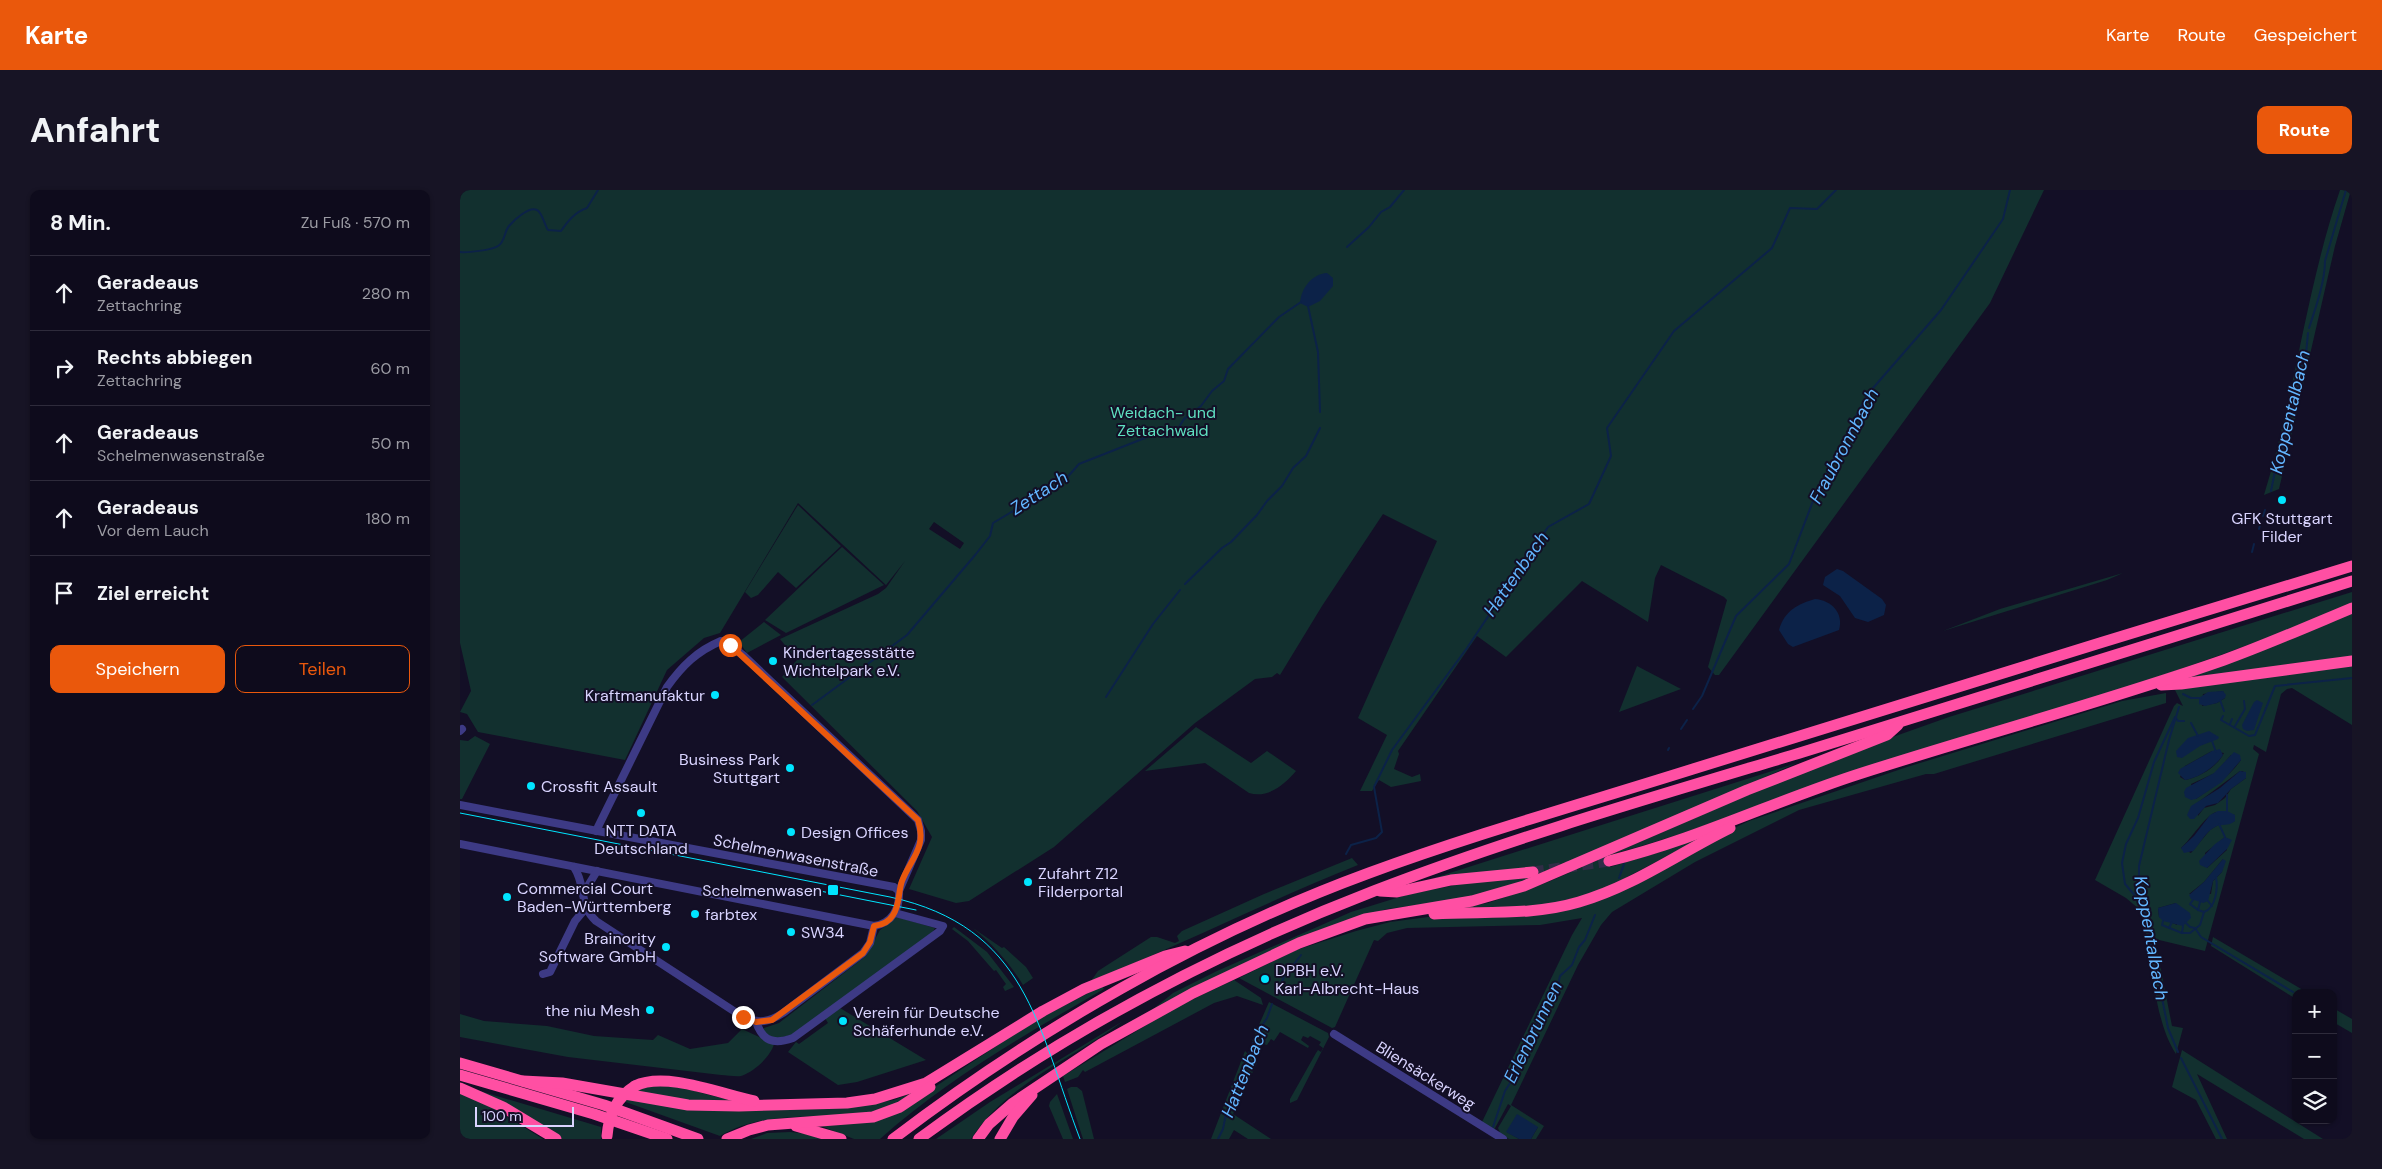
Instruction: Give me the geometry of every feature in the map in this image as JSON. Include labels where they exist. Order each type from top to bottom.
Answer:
[{"type":"highway","points":[[893,1139],[959,1091],[1024,1048],[1110,996],[1198,948],[1310,897],[1416,857],[1819,729],[2352,566]]},
{"type":"highway","points":[[919,1139],[1017,1072],[1128,1005],[1258,940],[1373,891],[1544,832],[2352,582]]},
{"type":"highway","points":[[1609,861],[1668,844],[1754,811],[1857,775],[2241,654],[2352,608]]},
{"type":"highway","points":[[2146,685],[2181,684],[2352,661]]},
{"type":"highway","points":[[978,1139],[1003,1110],[1049,1078],[1151,1015],[1268,957],[1344,925],[1408,911],[1472,901],[1524,886],[1747,790],[1886,735],[1902,722]]},
{"type":"highway","points":[[1408,911],[1426,915],[1510,913],[1539,910],[1578,902],[1614,890],[1643,877],[1735,825],[1754,811]]},
{"type":"highway","points":[[1373,891],[1396,892],[1451,880],[1533,872]]},
{"type":"highway","points":[[523,1081],[562,1083],[688,1105],[847,1103],[875,1099],[926,1083],[968,1059],[1043,1011],[1084,989],[1165,956],[1198,948]]},
{"type":"highway","points":[[727,1139],[749,1130],[787,1124],[873,1117],[884,1114],[907,1104],[968,1059]]},
{"type":"highway","points":[[460,1063],[611,1107],[698,1139]]},
{"type":"highway","points":[[460,1075],[594,1114],[667,1139]]},
{"type":"highway","points":[[1000,1139],[1022,1106],[1049,1078]]},
{"type":"highway","points":[[608,1138],[610,1118],[614,1107],[635,1086],[649,1081],[667,1080],[768,1105]]},
{"type":"highway","points":[[460,1088],[502,1108],[556,1139]]},
{"type":"highway","points":[[787,1124],[841,1139]]},
{"type":"street","points":[[460,844],[874,926],[886,922],[894,913],[899,891],[921,840],[918,820],[744,656],[730,645],[721,642],[698,653],[680,668],[667,687],[596,831]]},
{"type":"street","name":"Schelmenwasenstraße","points":[[460,805],[894,888],[899,891]]},
{"type":"street","points":[[574,867],[582,878],[586,908],[596,921],[743,1017],[756,1022],[772,1020],[783,1013],[863,953],[870,942],[874,926]]},
{"type":"street","points":[[583,894],[597,871]]},
{"type":"street","points":[[543,974],[550,972],[575,921],[586,908]]},
{"type":"street","points":[[756,1022],[761,1034],[766,1038],[779,1042],[793,1038],[940,931],[943,926],[894,913]]},
{"type":"street","name":"Bliensäckerweg","points":[[1334,1034],[1502,1139]]},
{"type":"green space","name":"Weidach- und Zettachwald","points":[[460,190],[2044,190],[1990,303],[1719,675],[1715,675],[1708,667],[1727,600],[1724,597],[1661,565],[1655,578],[1648,622],[1582,581],[1506,657],[1477,636],[1398,751],[1399,754],[1394,769],[1412,777],[1420,774],[1421,781],[1391,787],[1379,780],[1372,791],[1360,791],[1387,735],[1358,718],[1437,541],[1383,514],[1322,606],[1280,675],[1277,673],[1272,677],[1255,679],[1195,723],[1054,847],[969,901],[956,903],[909,889],[932,837],[917,811],[782,677],[797,660],[780,639],[878,594],[886,588],[905,561],[886,585],[798,503],[720,633],[704,638],[667,670],[625,760],[478,732],[467,714],[460,712],[471,691],[460,643]],"holes":[[[934,522],[964,543],[960,549],[929,529]]]},
{"type":"green space","points":[[2340,190],[2351,190],[2335,246],[2279,489],[2264,495],[2284,419],[2318,265]]},
{"type":"green space","points":[[798,505],[841,546],[796,588],[778,572],[758,595],[751,598],[745,592]]},
{"type":"green space","points":[[842,547],[884,585],[786,633],[765,620]]},
{"type":"green space","points":[[2123,573],[2107,580],[1943,631],[2000,609]]},
{"type":"green space","points":[[2352,592],[2352,603],[2229,652],[2167,674],[1823,783],[1676,835],[1616,853],[1610,867],[1660,852],[1703,835],[1704,837],[1598,892],[1538,907],[1458,908],[1488,903],[1548,882],[1775,783],[1859,749],[1949,717]]},
{"type":"green space","points":[[2352,613],[2352,656],[2186,678]]},
{"type":"green space","points":[[764,622],[781,635],[747,653],[739,642]]},
{"type":"green space","points":[[2352,664],[2352,725],[2292,688],[2287,689],[2281,694],[2266,752],[2254,745],[2253,749],[2259,754],[2205,951],[2155,939],[2172,1026],[2183,1028],[2176,1054],[2168,1039],[2158,1004],[2141,911],[2145,907],[2139,909],[2126,898],[2095,880],[2174,706],[2177,703],[2183,706],[2175,690]],"holes":[[[2223,691],[2225,698],[2217,703],[2202,706],[2203,694]],[[2212,751],[2224,753],[2213,767],[2202,774],[2185,780],[2180,777],[2185,766]],[[2231,755],[2241,760],[2226,777],[2196,799],[2191,784],[2215,773]],[[2240,771],[2243,771],[2246,778],[2231,789],[2225,798],[2215,805],[2204,808],[2198,816],[2197,803]],[[2216,812],[2235,815],[2235,821],[2218,825],[2210,830],[2191,853],[2181,848],[2207,818]],[[2225,837],[2227,850],[2207,868],[2205,853]],[[2223,859],[2222,872],[2213,881],[2211,894],[2189,894],[2204,882]],[[2176,903],[2177,925],[2159,917],[2158,908]]]},
{"type":"green space","points":[[1637,666],[1681,689],[1619,712]]},
{"type":"green space","points":[[2166,693],[2166,703],[1934,774],[1926,774],[1799,810],[1695,862],[1612,912],[1601,925],[1578,965],[1511,1105],[1544,1126],[1536,1139],[1531,1139],[1538,1127],[1507,1132],[1519,1139],[1509,1139],[1500,1133],[1498,1128],[1511,1106],[1508,1104],[1494,1130],[1482,1122],[1582,918],[1540,925],[1407,928],[1387,933],[1378,941],[1374,940],[1335,1027],[1332,1028],[1239,978],[1296,950],[1390,922],[1428,917],[1554,912],[1749,821],[1907,767],[2122,701]]},
{"type":"green space","points":[[1196,727],[1251,763],[1267,751],[1296,771],[1276,789],[1263,794],[1256,794],[1249,793],[1205,763],[1145,771]]},
{"type":"green space","points":[[475,736],[490,744],[462,799],[460,799],[460,740],[468,741]]},
{"type":"green space","points":[[1797,763],[1526,881],[1463,899],[1387,909],[1319,930],[1152,1010],[1173,993],[1217,971],[1351,912],[1406,895],[1535,869],[1535,867],[1434,878]]},
{"type":"green space","points":[[1352,858],[1358,865],[1091,981],[1098,971],[1151,937],[1175,943],[1179,941],[1177,936],[1182,931],[1264,894]]},
{"type":"green space","points":[[897,917],[935,928],[932,933],[792,1035],[777,1038],[766,1035],[763,1030],[764,1028],[779,1023],[866,956],[880,930]]},
{"type":"green space","points":[[954,927],[987,952],[1014,987],[1005,991],[1003,987],[1006,984],[996,970],[994,971],[968,941],[952,929]]},
{"type":"green space","points":[[973,928],[1002,948],[1004,947],[1026,967],[1033,978],[1023,985],[1000,954]]},
{"type":"green space","points":[[2213,937],[2301,989],[2292,989],[2292,997],[2211,946]]},
{"type":"green space","points":[[1234,980],[1261,998],[1263,1005],[1237,996],[1214,1003],[1085,1072],[1083,1070],[1078,1077],[1065,1082],[1063,1076],[1176,1007]]},
{"type":"green space","points":[[1102,986],[1104,989],[1017,1040],[960,1077],[880,1139],[854,1139],[821,1126],[906,1106],[1031,1023]]},
{"type":"green space","points":[[1269,1002],[1328,1033],[1329,1037],[1297,1100],[1290,1103],[1290,1099],[1316,1053],[1318,1050],[1321,1052],[1323,1048],[1319,1045],[1321,1042],[1310,1036],[1308,1038],[1303,1036],[1301,1040],[1309,1046],[1308,1048],[1280,1032],[1274,1041],[1271,1039],[1267,1045],[1252,1041]]},
{"type":"green space","points":[[840,1008],[926,1060],[857,1082],[838,1085],[788,1052],[796,1042],[799,1044],[828,1023],[825,1018]]},
{"type":"green space","points":[[2337,1010],[2352,1019],[2352,1033],[2337,1024]]},
{"type":"green space","points":[[460,1014],[484,1021],[547,1026],[594,1036],[653,1040],[658,1035],[690,1049],[728,1043],[742,1029],[774,1044],[766,1058],[746,1074],[741,1076],[721,1075],[568,1057],[460,1037]]},
{"type":"green space","points":[[1123,1021],[1021,1088],[1002,1103],[971,1139],[936,1139],[990,1102]]},
{"type":"green space","points":[[2182,1050],[2292,1119],[2292,1124],[2299,1124],[2323,1139],[2304,1139],[2197,1074],[2227,1139],[2216,1139],[2196,1100],[2172,1087]]},
{"type":"green space","points":[[1245,1051],[1257,1063],[1233,1114],[1271,1139],[1248,1139],[1234,1130],[1229,1139],[1211,1139]]},
{"type":"green space","points":[[663,1083],[737,1102],[709,1103],[636,1093],[637,1089]]},
{"type":"green space","points":[[1077,1087],[1082,1091],[1094,1139],[1083,1139],[1067,1089]]},
{"type":"green space","points":[[480,1091],[601,1127],[601,1139],[562,1139]]},
{"type":"green space","points":[[460,1092],[490,1106],[543,1139],[460,1139]]},
{"type":"green space","points":[[915,1092],[895,1106],[882,1111],[759,1121],[739,1127],[720,1136],[609,1096],[637,1100],[860,1106],[894,1100]]},
{"type":"green space","points":[[1057,1094],[1073,1139],[1063,1139],[1049,1106]]},
{"type":"green space","points":[[790,1132],[809,1134],[827,1139],[751,1139],[767,1133]]},
{"type":"water","points":[[1327,273],[1333,278],[1333,286],[1320,301],[1308,307],[1300,303],[1308,283],[1317,276]]},
{"type":"water","points":[[1837,569],[1843,571],[1882,599],[1886,605],[1884,615],[1868,622],[1855,618],[1840,596],[1823,585],[1825,577]]},
{"type":"water","points":[[1815,599],[1826,602],[1835,608],[1840,618],[1839,630],[1793,647],[1788,644],[1779,630],[1781,623],[1792,609]]},
{"type":"water","points":[[2223,691],[2226,695],[2225,698],[2217,703],[2205,706],[2199,704],[2199,698],[2208,692]]},
{"type":"water","points":[[2257,700],[2263,703],[2254,730],[2247,731],[2243,729],[2242,725],[2254,702]]},
{"type":"water","points":[[2209,731],[2219,737],[2218,739],[2200,746],[2182,758],[2177,757],[2176,751],[2188,738]]},
{"type":"water","points":[[2220,749],[2223,755],[2211,768],[2201,774],[2185,780],[2178,773],[2180,769],[2212,751]]},
{"type":"water","points":[[2234,752],[2240,755],[2241,760],[2222,782],[2196,799],[2191,800],[2185,797],[2184,792],[2186,788],[2214,773]]},
{"type":"water","points":[[2240,771],[2246,772],[2246,778],[2231,789],[2218,803],[2206,806],[2194,819],[2190,819],[2187,815],[2191,806],[2220,788]]},
{"type":"water","points":[[2218,811],[2227,811],[2235,815],[2235,821],[2212,829],[2193,851],[2184,853],[2181,848],[2194,836],[2210,815]]},
{"type":"water","points":[[2225,837],[2232,840],[2227,849],[2207,868],[2200,865],[2199,861],[2215,844]]},
{"type":"water","points":[[2223,859],[2226,861],[2222,872],[2213,881],[2208,901],[2203,903],[2191,899],[2189,895],[2204,882]]},
{"type":"water","points":[[2176,903],[2190,913],[2191,918],[2183,926],[2163,921],[2159,917],[2158,908]]},
{"type":"water","points":[[1517,1114],[1538,1127],[1531,1139],[1519,1139],[1506,1132]]},
{"type":"waterway","points":[[460,252],[479,251],[498,246],[502,242],[509,226],[518,217],[534,209],[539,211],[548,230],[561,231],[575,214],[587,208],[598,190]]},
{"type":"waterway","name":"Zettach","points":[[1347,247],[1369,227],[1381,212],[1390,207],[1404,190]]},
{"type":"waterway","name":"Hattenbach","points":[[1346,854],[1351,845],[1376,838],[1382,832],[1374,787],[1392,750],[1467,648],[1548,527],[1589,504],[1611,456],[1607,428],[1674,331],[1772,248],[1790,208],[1817,209],[1836,190]]},
{"type":"waterway","name":"Fraubronnbach","points":[[1693,709],[1702,696],[1736,616],[1789,564],[1813,501],[1867,395],[1941,310],[2003,219],[2010,190]]},
{"type":"waterway","name":"Koppentalbach","points":[[2309,328],[2322,287],[2325,261],[2346,190]]},
{"type":"waterway","name":"Zettach","points":[[812,705],[907,635],[990,536],[993,523],[1064,481],[1079,464],[1155,434],[1167,437],[1176,432],[1184,419],[1201,406],[1212,391],[1224,381],[1228,369],[1279,317],[1301,302]]},
{"type":"waterway","points":[[1308,306],[1318,352],[1320,412]]},
{"type":"waterway","name":"Koppentalbach","points":[[2271,491],[2276,466],[2280,459],[2290,421],[2290,411],[2296,397],[2302,362],[2306,354],[2308,333]]},
{"type":"waterway","points":[[1185,584],[1222,548],[1231,542],[1257,515],[1267,501],[1282,486],[1293,468],[1306,456],[1320,428]]},
{"type":"waterway","name":"Koppentalbach","points":[[2263,516],[2265,510]]},
{"type":"waterway","name":"Koppentalbach","points":[[2259,529],[2260,525]]},
{"type":"waterway","name":"Koppentalbach","points":[[2252,552],[2254,544]]},
{"type":"waterway","points":[[1106,697],[1153,624],[1180,590]]},
{"type":"waterway","points":[[2223,716],[2221,720],[2249,736],[2255,735],[2275,686],[2352,678]]},
{"type":"waterway","points":[[2183,694],[2191,698],[2201,698]]},
{"type":"waterway","points":[[2220,700],[2224,711]]},
{"type":"waterway","points":[[2235,726],[2245,709],[2244,701]]},
{"type":"waterway","name":"Koppentalbach","points":[[2178,1052],[2168,1028],[2139,883],[2139,866],[2169,740],[2179,707]]},
{"type":"waterway","points":[[2143,905],[2125,884],[2122,863],[2126,844],[2138,818],[2154,762],[2175,717]]},
{"type":"waterway","points":[[2176,718],[2178,721],[2184,721]]},
{"type":"waterway","points":[[2230,724],[2232,719]]},
{"type":"waterway","name":"Fraubronnbach","points":[[1681,729],[1687,720]]},
{"type":"waterway","points":[[2191,723],[2198,736]]},
{"type":"waterway","points":[[2212,741],[2216,752]]},
{"type":"waterway","points":[[2227,795],[2227,812]]},
{"type":"waterway","points":[[2219,824],[2225,837]]},
{"type":"waterway","name":"Erlenbrunnen","points":[[1619,878],[1624,864]]},
{"type":"waterway","points":[[2163,921],[2162,925],[2182,933],[2190,933],[2200,925],[2204,912],[2214,902],[2217,887],[2216,877]]},
{"type":"waterway","points":[[2193,900],[2190,904],[2198,910]]},
{"type":"waterway","points":[[2208,901],[2212,906]]},
{"type":"waterway","points":[[2200,902],[2198,910],[2204,912]]},
{"type":"waterway","name":"Erlenbrunnen","points":[[1493,1127],[1505,1091],[1512,1080],[1538,1022],[1556,993],[1560,976],[1572,965],[1595,915]]},
{"type":"waterway","points":[[2169,928],[2172,922]]},
{"type":"waterway","points":[[2185,922],[2190,927],[2195,928],[2201,937],[2292,991]]},
{"type":"waterway","points":[[2182,933],[2183,926]]},
{"type":"waterway","name":"Hattenbach","points":[[1276,994],[1284,977],[1301,955]]},
{"type":"waterway","name":"Hattenbach","points":[[1218,1139],[1253,1043],[1261,1033],[1272,1004]]},
{"type":"waterway","name":"Koppentalbach","points":[[2181,1058],[2222,1139]]},
{"type":"tunnel","points":[[1533,872],[1609,861]]},
{"type":"tram line","points":[[460,813],[890,897],[936,911],[971,932],[999,957],[1020,987],[1037,1021],[1080,1139]]},
{"type":"tram line","points":[[810,889],[916,910]]},
{"type":"place","name":"GFK Stuttgart Filder","points":[[2282,500]]},
{"type":"place","name":"Kindertagesstätte Wichtelpark e.V.","points":[[773,661]]},
{"type":"place","name":"Kraftmanufaktur","points":[[715,695]]},
{"type":"place","name":"Business Park Stuttgart","points":[[790,768]]},
{"type":"place","name":"Crossfit Assault","points":[[531,786]]},
{"type":"place","name":"NTT DATA Deutschland","points":[[641,813]]},
{"type":"place","name":"Design Offices","points":[[791,832]]},
{"type":"place","name":"Zufahrt Z12 Filderportal","points":[[1028,882]]},
{"type":"place","name":"Schelmenwasen","points":[[833,890]]},
{"type":"place","name":"Commercial Court Baden-Württemberg","points":[[507,897]]},
{"type":"place","name":"farbtex","points":[[695,914]]},
{"type":"place","name":"SW34","points":[[791,932]]},
{"type":"place","name":"Brainority Software GmbH","points":[[666,947]]},
{"type":"place","name":"DPBH e.V. Karl-Albrecht-Haus","points":[[1265,979]]},
{"type":"place","name":"the niu Mesh","points":[[650,1010]]},
{"type":"place","name":"Verein für Deutsche Schäferhunde e.V.","points":[[843,1021]]},
{"type":"route","points":[[730,645],[813,720],[842,750],[918,820],[922,836],[917,852],[902,881],[894,913],[886,922],[874,926],[870,942],[863,953],[772,1020],[756,1022],[743,1017]]}]
